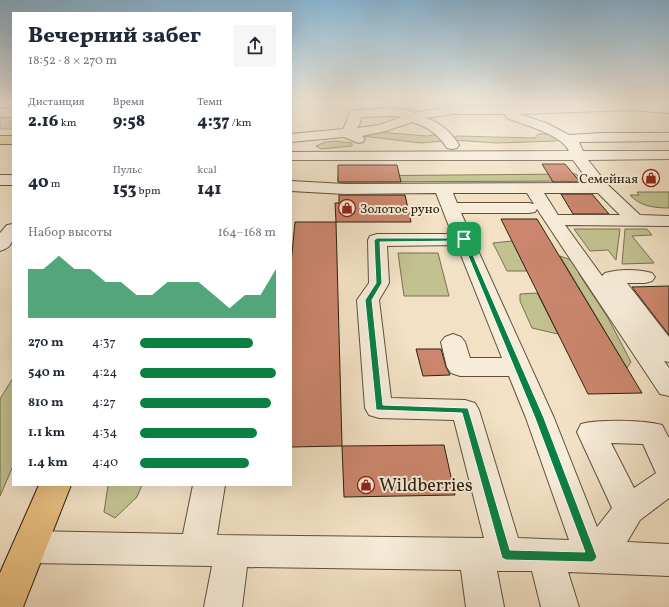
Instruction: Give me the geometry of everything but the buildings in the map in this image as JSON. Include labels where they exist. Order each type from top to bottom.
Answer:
[{"type":"main road","points":[[0,140],[12,140]]},
{"type":"main road","points":[[4,607],[55,486]]},
{"type":"street","points":[[347,134],[349,130]]},
{"type":"street","points":[[292,138],[347,134],[368,130]]},
{"type":"street","points":[[441,130],[452,145]]},
{"type":"street","points":[[551,130],[560,134],[573,146],[602,188],[635,220]]},
{"type":"street","points":[[573,146],[588,130]]},
{"type":"street","points":[[347,134],[357,137],[364,150]]},
{"type":"street","points":[[364,150],[573,146],[602,137],[669,137]]},
{"type":"street","points":[[292,156],[452,145],[573,146],[669,155]]},
{"type":"street","points":[[0,180],[12,180]]},
{"type":"street","points":[[292,186],[446,198],[531,198],[602,188]]},
{"type":"street","points":[[446,198],[540,418],[592,557]]},
{"type":"street","points":[[531,198],[552,220],[669,387]]},
{"type":"street","points":[[552,220],[669,220]]},
{"type":"street","points":[[464,239],[377,240],[379,283],[368,300],[379,408],[466,410],[491,555],[485,607]]},
{"type":"street","points":[[645,277],[612,277],[669,354]]},
{"type":"street","points":[[453,342],[460,367],[518,367]]},
{"type":"street","points":[[629,510],[592,432],[652,433],[669,469]]},
{"type":"street","points":[[592,557],[618,528],[629,510],[669,481]]},
{"type":"street","points":[[197,549],[209,486]]},
{"type":"street","points":[[29,546],[232,551],[545,555],[669,560]]},
{"type":"street","points":[[223,607],[232,551]]},
{"type":"street","points":[[545,555],[560,607]]},
{"type":"shaded area","points":[[376,132],[427,136],[433,135],[453,138],[456,136],[535,138],[538,134],[550,134],[557,139],[556,141],[497,143],[452,140],[421,143],[362,136]]},
{"type":"shaded area","points":[[335,141],[352,143],[352,146],[321,149],[316,146],[325,142]]},
{"type":"shaded area","points":[[576,174],[580,178],[579,181],[338,182],[338,176]]},
{"type":"shaded area","points":[[637,192],[669,192],[669,208],[658,208],[638,202],[630,195],[639,195]]},
{"type":"shaded area","points":[[574,229],[620,229],[616,260],[608,250],[590,251]]},
{"type":"shaded area","points":[[625,229],[647,229],[652,235],[632,236],[654,263],[622,264]]},
{"type":"shaded area","points":[[512,241],[527,271],[507,271],[493,243]]},
{"type":"shaded area","points":[[398,253],[438,253],[449,296],[404,296]]},
{"type":"shaded area","points":[[560,256],[571,260],[608,318],[631,362],[627,368]]},
{"type":"shaded area","points":[[537,293],[558,334],[532,328],[520,301],[520,294]]},
{"type":"shaded area","points":[[12,380],[12,468],[0,496],[0,399]]},
{"type":"shaded area","points":[[108,486],[142,486],[137,497],[115,518],[104,512]]},
{"type":"place","name":"Семейная","points":[[651,178]]},
{"type":"place","name":"Золотое руно","points":[[347,208]]},
{"type":"place","name":"Wildberries","points":[[366,485]]},
{"type":"route","points":[[464,239],[540,418],[592,557],[506,555],[466,410],[379,408],[368,300],[379,283],[377,240],[464,239]]}]
